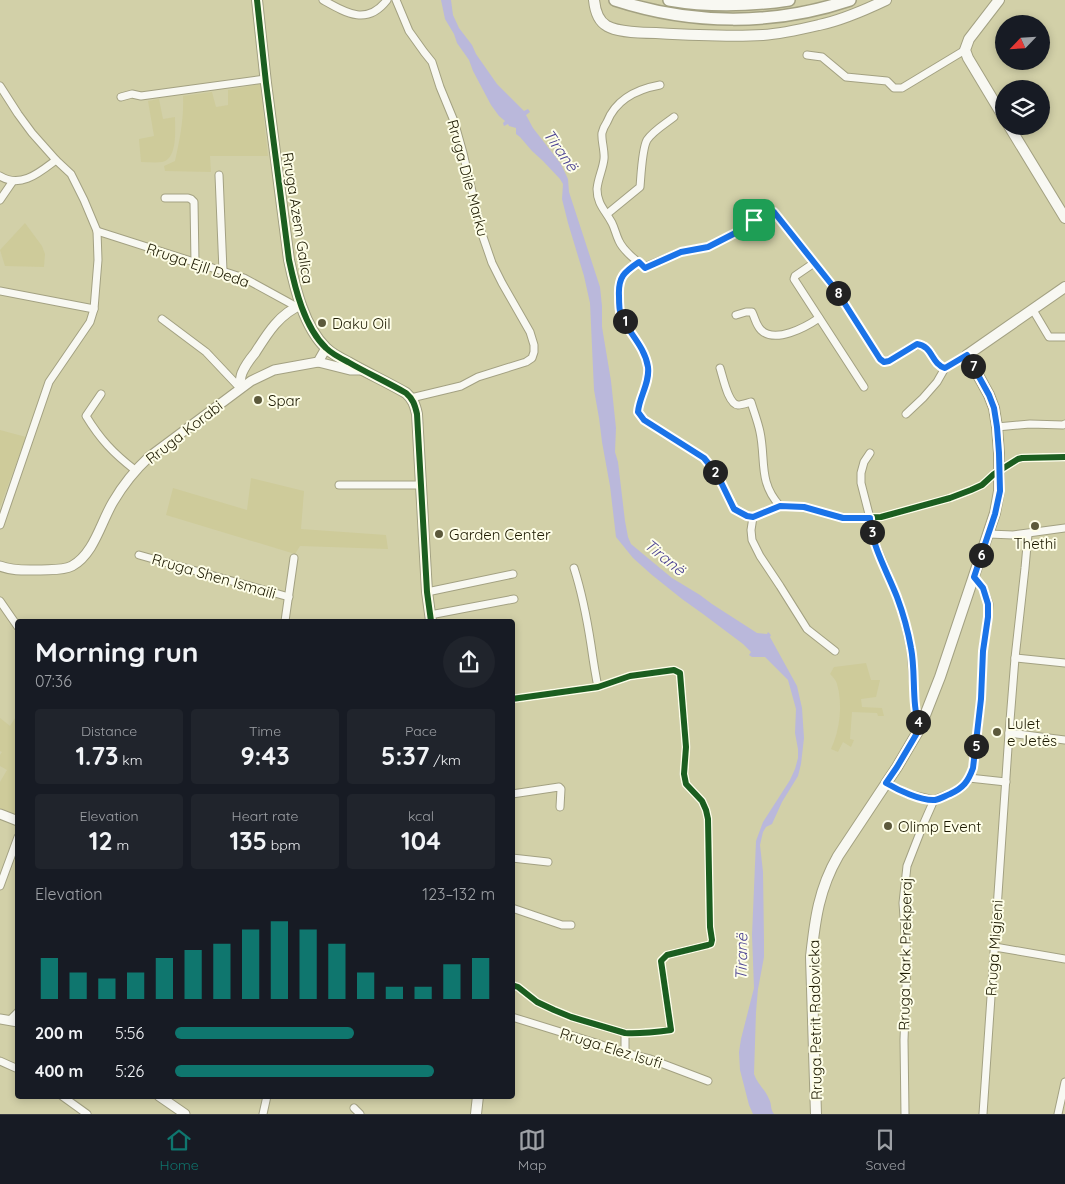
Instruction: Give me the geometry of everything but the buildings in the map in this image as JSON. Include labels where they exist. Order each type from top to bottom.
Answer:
[{"type":"highway","points":[[615,0],[670,14],[729,20],[792,15],[850,0]]},
{"type":"highway","points":[[670,0],[707,4],[748,5],[789,0]]},
{"type":"main road","name":"Rruga Azem Galica","points":[[257,0],[265,79],[289,260],[299,306],[326,348],[335,355],[412,398]]},
{"type":"main road","points":[[594,0],[599,18],[605,25],[612,28],[636,32],[712,36],[764,35],[817,26],[852,15],[886,0]]},
{"type":"main road","points":[[995,103],[965,50],[969,39],[999,0]]},
{"type":"main road","points":[[1014,135],[1065,218]]},
{"type":"main road","points":[[967,355],[1065,287]]},
{"type":"main road","name":"Rruga Petrit Radovicka","points":[[816,1114],[811,957],[817,910],[823,887],[829,871],[838,856],[897,767],[920,728],[946,661],[989,534],[1000,491],[999,453],[994,408],[967,355]]},
{"type":"main road","points":[[412,398],[417,414],[430,618]]},
{"type":"main road","points":[[476,1114],[478,1099]]},
{"type":"street","points":[[323,0],[357,16],[374,12],[387,0]]},
{"type":"street","name":"Rruga Dile Marku","points":[[396,0],[409,31],[432,62],[454,121],[484,241],[492,263],[530,332],[534,345],[532,358],[526,362],[478,376],[461,386],[412,398]]},
{"type":"street","points":[[807,55],[822,57],[846,77],[887,81],[894,88],[902,88],[965,50]]},
{"type":"street","points":[[121,97],[132,94],[141,96],[265,79]]},
{"type":"street","points":[[660,85],[633,93],[620,102],[610,115],[602,133],[604,164],[598,180],[598,196],[602,208],[613,225],[623,248],[645,268],[681,252],[708,247],[749,226],[754,220],[774,212],[836,290],[880,359],[884,362],[889,361],[917,344],[927,348],[940,366],[945,368]]},
{"type":"street","points":[[0,86],[32,133],[71,174],[96,231],[98,260],[94,309],[90,322],[49,382],[0,525]]},
{"type":"street","points":[[607,214],[640,187],[644,147],[648,140],[674,117]]},
{"type":"street","points":[[0,176],[5,180],[13,181],[30,178],[37,175],[56,160]]},
{"type":"street","points":[[219,175],[223,272]]},
{"type":"street","points":[[0,200],[13,181]]},
{"type":"street","points":[[165,198],[188,198],[194,202],[195,262]]},
{"type":"street","name":"Rruga Ejll Deda","points":[[96,231],[244,278],[299,306]]},
{"type":"street","points":[[639,262],[625,272],[619,290],[622,316],[645,357],[648,370],[646,387],[638,405],[638,412],[644,420],[704,458],[717,474],[734,509],[747,516],[753,517],[780,506],[804,507],[843,518],[881,517],[950,498],[982,485],[999,471],[1022,458],[1065,457]]},
{"type":"street","points":[[814,263],[795,276],[794,279],[864,387]]},
{"type":"street","points":[[0,291],[94,309]]},
{"type":"street","points":[[240,388],[243,370],[266,334],[282,317],[299,306]]},
{"type":"street","points":[[1033,310],[1049,338],[1065,338]]},
{"type":"street","points":[[736,315],[752,312],[759,328],[763,332],[770,334],[785,334],[800,330],[819,318]]},
{"type":"street","points":[[162,319],[206,352],[240,388]]},
{"type":"street","points":[[326,348],[318,362],[350,370],[362,370]]},
{"type":"street","points":[[906,414],[937,382],[945,368],[967,355]]},
{"type":"street","name":"Rruga Korabi","points":[[0,566],[21,570],[61,569],[72,566],[83,558],[90,549],[113,502],[135,470],[149,457],[240,388],[262,375],[274,370],[318,362]]},
{"type":"street","points":[[720,368],[728,396],[734,403],[739,405],[751,402],[760,432],[763,472],[773,498],[780,506]]},
{"type":"street","points":[[102,394],[86,416],[95,432],[117,456],[135,470]]},
{"type":"street","points":[[997,427],[1030,424],[1065,424]]},
{"type":"street","points":[[870,453],[864,462],[861,483],[873,539],[898,599],[912,650],[916,713],[920,728]]},
{"type":"street","points":[[339,485],[421,484]]},
{"type":"street","points":[[753,517],[752,540],[760,556],[807,629],[835,651]]},
{"type":"street","points":[[989,534],[1028,534],[1065,528]]},
{"type":"street","name":"Rruga Migjeni","points":[[983,1114],[1009,733],[1028,534]]},
{"type":"street","name":"Rruga Shen Ismaili","points":[[139,554],[289,597]]},
{"type":"street","points":[[285,619],[294,558]]},
{"type":"street","points":[[574,568],[580,588],[598,687]]},
{"type":"street","points":[[427,592],[513,574]]},
{"type":"street","points":[[886,783],[908,794],[934,800],[956,791],[969,778],[973,768],[977,736],[988,610],[983,588],[974,577]]},
{"type":"street","points":[[430,618],[514,599]]},
{"type":"street","points":[[0,601],[15,623]]},
{"type":"street","points":[[1015,658],[1065,664]]},
{"type":"street","points":[[515,698],[598,687],[630,676],[674,670],[680,673],[686,747],[684,774],[686,784],[702,801],[708,819],[710,928],[712,940],[711,944],[667,955],[661,961],[671,1030],[625,1033],[554,1010],[537,1002],[515,986]]},
{"type":"street","points":[[1009,733],[1065,740]]},
{"type":"street","points":[[969,778],[1006,782]]},
{"type":"street","points":[[515,794],[559,787],[561,790],[560,807]]},
{"type":"street","name":"Rruga Mark Prekperaj","points":[[906,1114],[904,1040],[907,960],[903,903],[907,866],[934,800]]},
{"type":"street","points":[[0,814],[15,820]]},
{"type":"street","points":[[0,886],[15,845]]},
{"type":"street","points":[[515,858],[548,862]]},
{"type":"street","points":[[515,909],[562,925],[571,925]]},
{"type":"street","points":[[995,948],[1065,959]]},
{"type":"street","name":"Rruga Elez Isufi","points":[[515,1018],[624,1053],[650,1059],[708,1081]]},
{"type":"street","points":[[0,1019],[14,1021]]},
{"type":"street","points":[[624,1053],[625,1033]]},
{"type":"street","points":[[0,1061],[15,1068]]},
{"type":"street","points":[[1058,1114],[1065,1082]]},
{"type":"street","points":[[66,1099],[87,1114]]},
{"type":"street","points":[[163,1099],[185,1114]]},
{"type":"street","points":[[263,1114],[266,1099]]},
{"type":"street","points":[[354,1108],[360,1114]]},
{"type":"shaded area","points":[[260,84],[268,156],[210,156],[211,172],[165,171],[164,166],[175,161],[183,112],[183,96],[212,92],[216,107],[228,105],[228,90]]},
{"type":"shaded area","points":[[159,99],[163,119],[175,117],[173,150],[167,160],[162,162],[141,162],[139,139],[154,136],[148,101]]},
{"type":"shaded area","points":[[25,223],[42,246],[45,254],[44,267],[5,266],[0,250]]},
{"type":"shaded area","points":[[0,430],[26,437],[0,507]]},
{"type":"shaded area","points":[[251,478],[304,491],[301,529],[386,535],[388,549],[300,546],[295,554],[166,515],[173,488],[247,510]]},
{"type":"shaded area","points":[[866,663],[871,680],[880,680],[876,697],[861,699],[862,707],[882,708],[884,716],[878,716],[877,713],[852,712],[850,739],[854,740],[851,747],[843,742],[838,752],[831,749],[838,725],[840,700],[837,683],[830,674],[834,667]]},
{"type":"shaded area","points":[[0,718],[10,726],[15,718],[15,816],[0,811],[0,782],[7,770],[0,766],[0,755],[2,752],[0,751]]},
{"type":"water","points":[[441,0],[451,0],[453,15],[459,28],[497,84],[524,111],[528,109],[530,112],[526,115],[533,128],[561,164],[568,179],[569,192],[600,287],[602,327],[611,381],[616,428],[615,452],[618,462],[625,521],[631,544],[672,578],[757,633],[767,634],[768,632],[797,686],[802,708],[804,738],[801,764],[798,776],[782,802],[772,824],[766,827],[763,832],[760,845],[763,872],[764,957],[756,1012],[754,1074],[770,1101],[774,1114],[753,1114],[740,1070],[739,1052],[754,988],[752,935],[756,841],[763,822],[790,780],[798,758],[795,733],[796,709],[788,680],[765,657],[752,657],[749,655],[751,652],[743,644],[652,575],[633,558],[616,537],[610,486],[594,390],[590,303],[562,199],[563,184],[516,134],[516,128],[508,124],[504,126],[503,123],[505,121],[491,105],[469,60],[457,43],[445,19]]},
{"type":"cycle path","points":[[257,0],[289,260],[294,283],[306,318],[318,339],[328,350],[406,393],[412,400],[417,414],[427,592],[431,619]]},
{"type":"cycle path","points":[[639,263],[629,269],[623,276],[619,289],[621,316],[644,353],[648,367],[646,385],[638,412],[644,420],[704,458],[717,475],[735,509],[747,516],[753,517],[780,506],[804,507],[843,518],[881,517],[950,498],[971,490],[982,485],[994,474],[1018,459],[1065,457]]},
{"type":"cycle path","points":[[515,699],[598,687],[630,676],[674,670],[680,673],[686,747],[684,774],[686,784],[702,801],[708,819],[710,927],[712,940],[711,944],[667,955],[661,961],[671,1030],[625,1033],[554,1010],[537,1002],[515,986]]},
{"type":"place","name":"Daku Oil","points":[[322,323]]},
{"type":"place","name":"Spar","points":[[258,400]]},
{"type":"place","name":"Thethi","points":[[1035,526]]},
{"type":"place","name":"Garden Center","points":[[439,534]]},
{"type":"place","name":"Lulet e Jetës","points":[[997,732]]},
{"type":"place","name":"Olimp Event","points":[[888,826]]},
{"type":"route","points":[[774,212],[836,290],[880,359],[884,362],[889,361],[917,344],[927,348],[936,362],[945,368],[967,355],[994,408],[999,453],[1000,491],[989,534],[974,577],[983,588],[988,604],[988,617],[983,651],[981,699],[973,768],[966,783],[944,797],[934,800],[920,797],[908,794],[886,783],[920,728],[916,713],[912,650],[898,599],[873,539],[870,518],[843,518],[804,507],[780,506],[753,517],[747,516],[734,509],[717,474],[704,458],[644,420],[638,412],[638,405],[646,387],[648,370],[645,357],[620,310],[619,290],[625,272],[639,262],[645,268],[681,252],[708,247],[749,226],[754,220],[774,212]]},
{"type":"water label","name":"Tiranë","points":[[561,150]]},
{"type":"water label","name":"Tiranë","points":[[665,557]]},
{"type":"water label","name":"Tiranë","points":[[741,957]]}]
